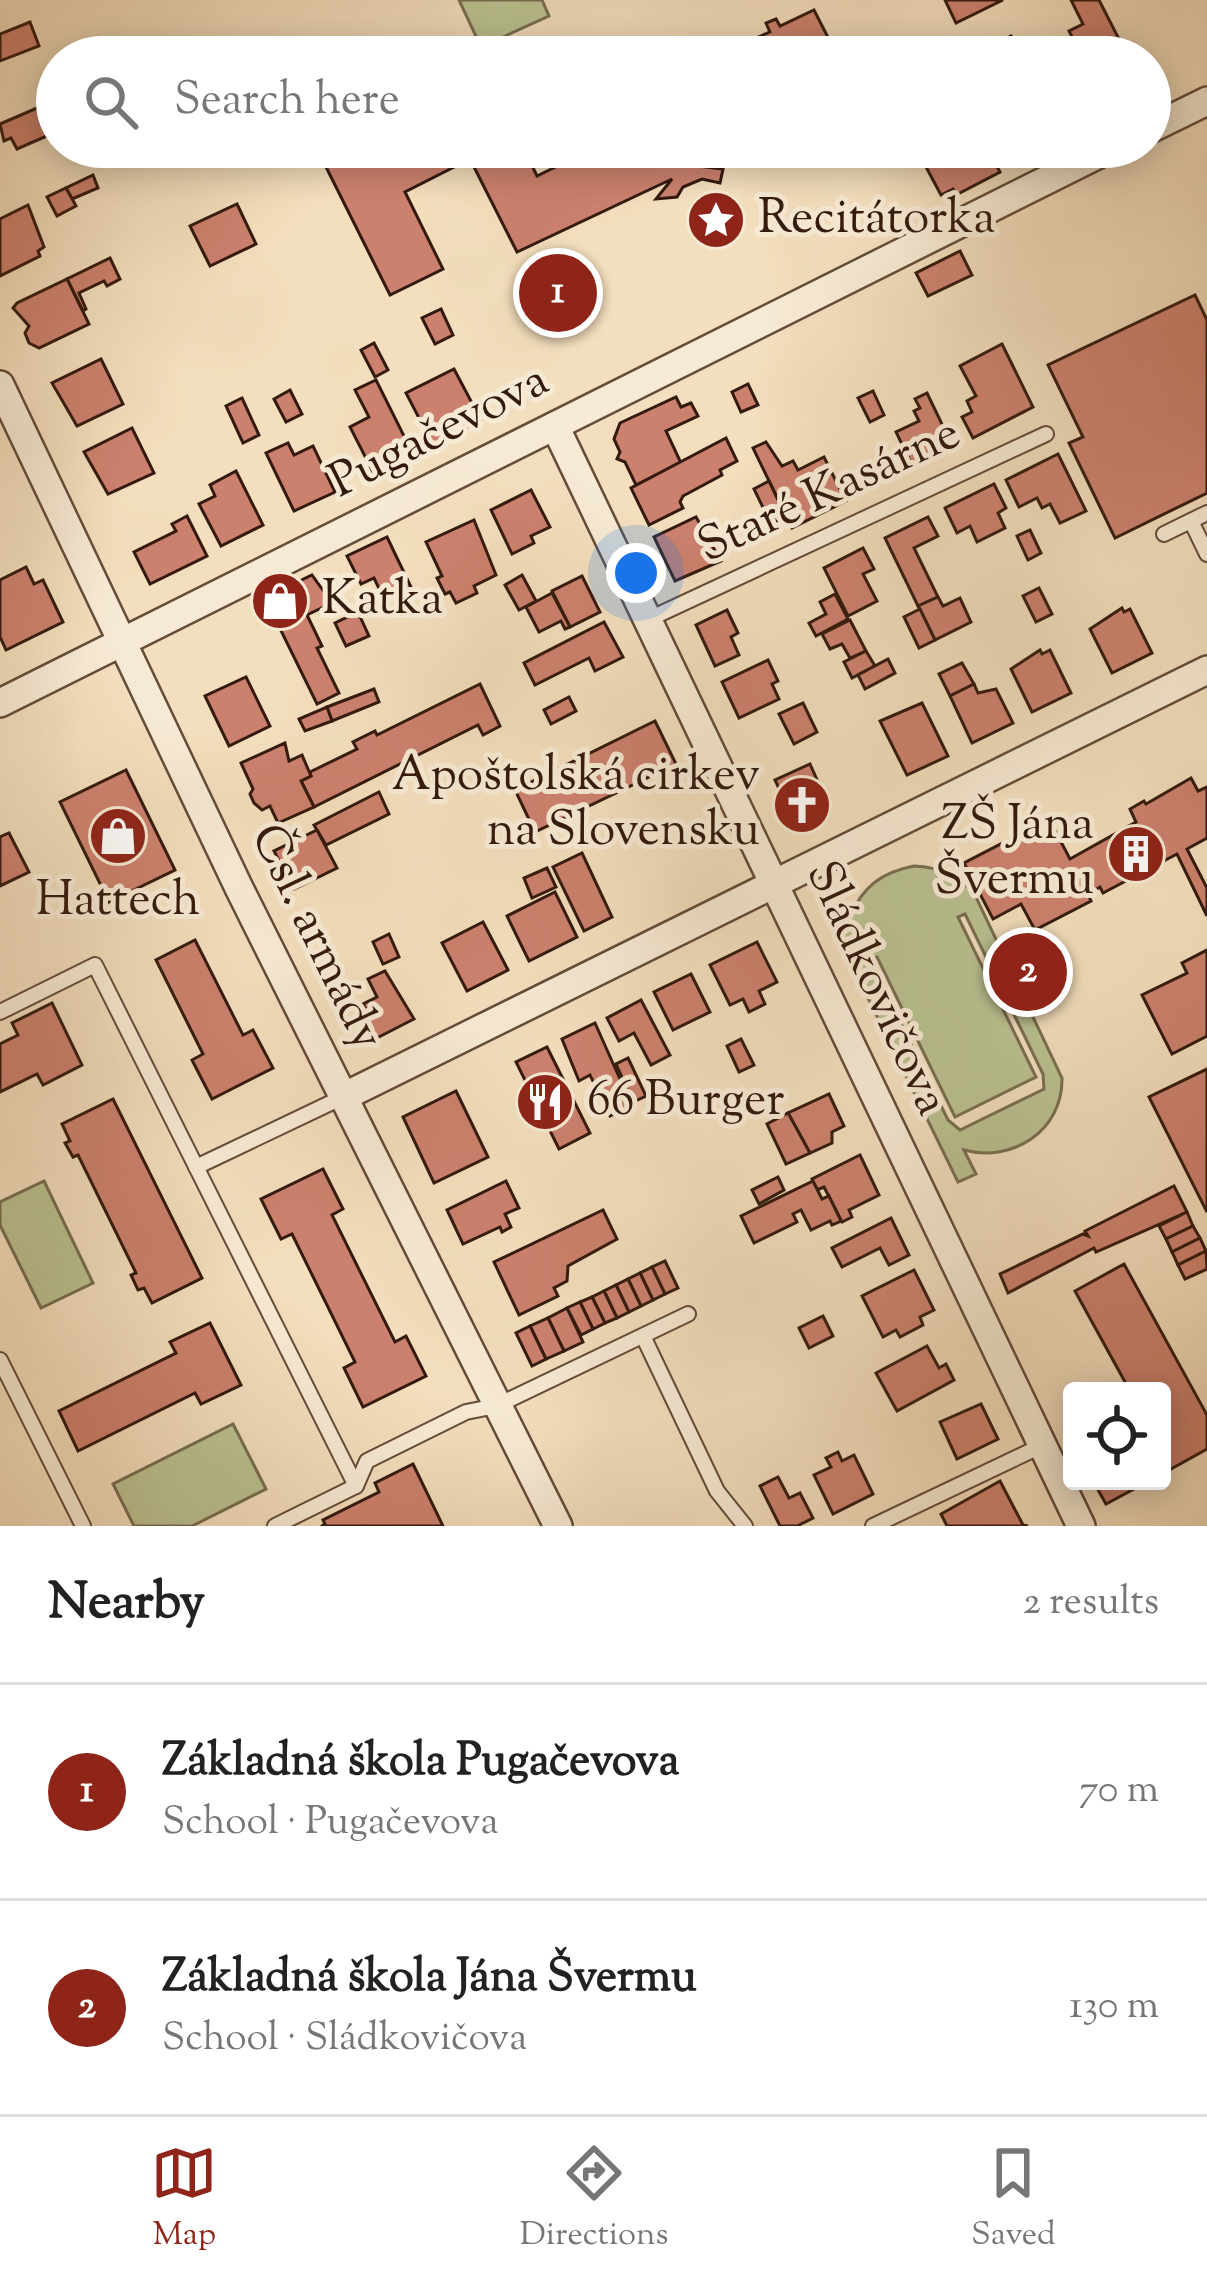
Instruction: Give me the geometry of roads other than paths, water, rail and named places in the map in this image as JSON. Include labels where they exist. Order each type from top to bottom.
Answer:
[{"type":"street","points":[[1171,119],[1207,101]]},
{"type":"street","name":"Pugačevova","points":[[0,703],[1072,168]]},
{"type":"street","name":"Čsl. armády","points":[[0,386],[343,1097],[558,1526]]},
{"type":"street","name":"Sládkovičova","points":[[555,426],[1081,1526]]},
{"type":"street","points":[[343,1097],[1207,670]]},
{"type":"lane","name":"Staré Kasárne","points":[[647,620],[1046,434]]},
{"type":"lane","points":[[1164,534],[1207,512]]},
{"type":"lane","points":[[1191,520],[1207,554]]},
{"type":"lane","points":[[0,1012],[95,965],[356,1486]]},
{"type":"lane","points":[[196,1167],[343,1097]]},
{"type":"lane","points":[[275,1526],[356,1486],[367,1460],[466,1412],[496,1406],[688,1314]]},
{"type":"lane","points":[[644,1336],[717,1491],[745,1526]]},
{"type":"lane","points":[[0,1360],[83,1526]]},
{"type":"lane","points":[[873,1526],[1041,1446]]},
{"type":"place","name":"Recitátorka","points":[[716,220]]},
{"type":"place","name":"Základná škola Pugačevova","points":[[558,293]]},
{"type":"place","name":"Katka","points":[[280,601]]},
{"type":"place","name":"Apoštolská cirkev na Slovensku","points":[[802,805]]},
{"type":"place","name":"Hattech","points":[[118,836]]},
{"type":"place","name":"ZŠ Jána Švermu","points":[[1136,854]]},
{"type":"place","name":"Základná škola Jána Švermu","points":[[1028,972]]},
{"type":"place","name":"66 Burger","points":[[545,1102]]}]
